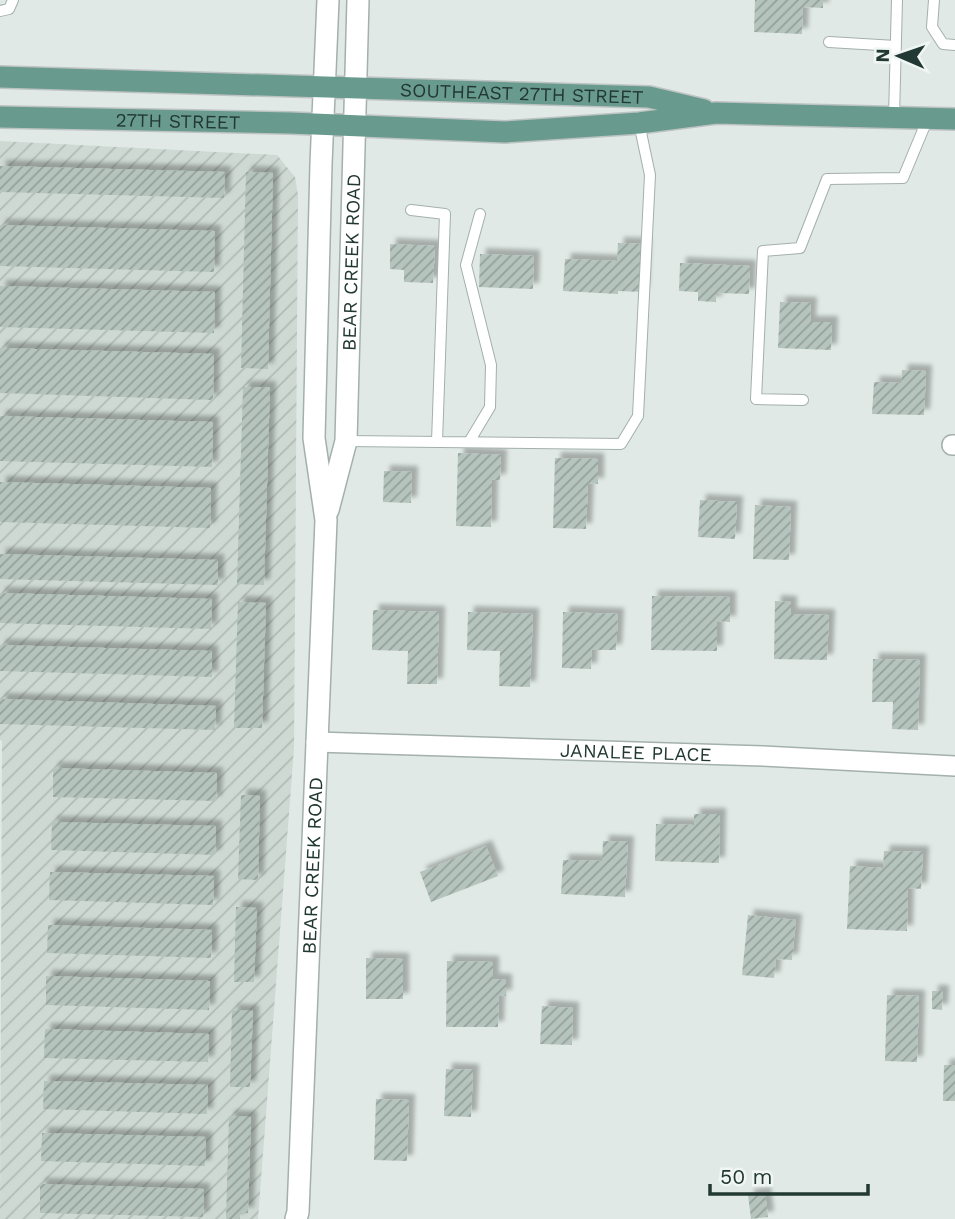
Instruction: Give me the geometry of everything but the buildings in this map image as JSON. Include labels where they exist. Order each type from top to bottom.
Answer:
[{"type":"main road","name":"27TH STREET","points":[[0,76],[324,85]]},
{"type":"main road","name":"SOUTHEAST 27TH STREET","points":[[324,85],[649,97],[716,113]]},
{"type":"main road","name":"SOUTHEAST 27TH STREET","points":[[356,127],[505,132],[639,123],[716,113],[955,119]]},
{"type":"main road","name":"27TH STREET","points":[[0,117],[356,127]]},
{"type":"street","name":"BEAR CREEK ROAD","points":[[298,1217],[326,520],[314,438],[328,0]]},
{"type":"street","name":"BEAR CREEK ROAD","points":[[326,520],[346,441],[358,0]]},
{"type":"street","name":"JANALEE PLACE","points":[[317,742],[763,756],[955,766]]},
{"type":"lane","points":[[0,12],[9,9],[13,0]]},
{"type":"lane","points":[[894,117],[897,0]]},
{"type":"lane","points":[[934,0],[932,27],[943,44],[955,45]]},
{"type":"lane","points":[[829,43],[896,46]]},
{"type":"lane","points":[[803,400],[756,399],[763,251],[800,248],[827,179],[903,178],[928,118]]},
{"type":"lane","points":[[346,441],[621,444],[638,416],[650,175],[639,123]]},
{"type":"lane","points":[[411,210],[444,214],[437,442]]},
{"type":"lane","points":[[469,442],[490,407],[491,365],[466,265],[480,214]]},
{"type":"shaded area","points":[[0,141],[277,155],[295,177],[298,195],[294,748],[258,1219],[0,1219]]}]
